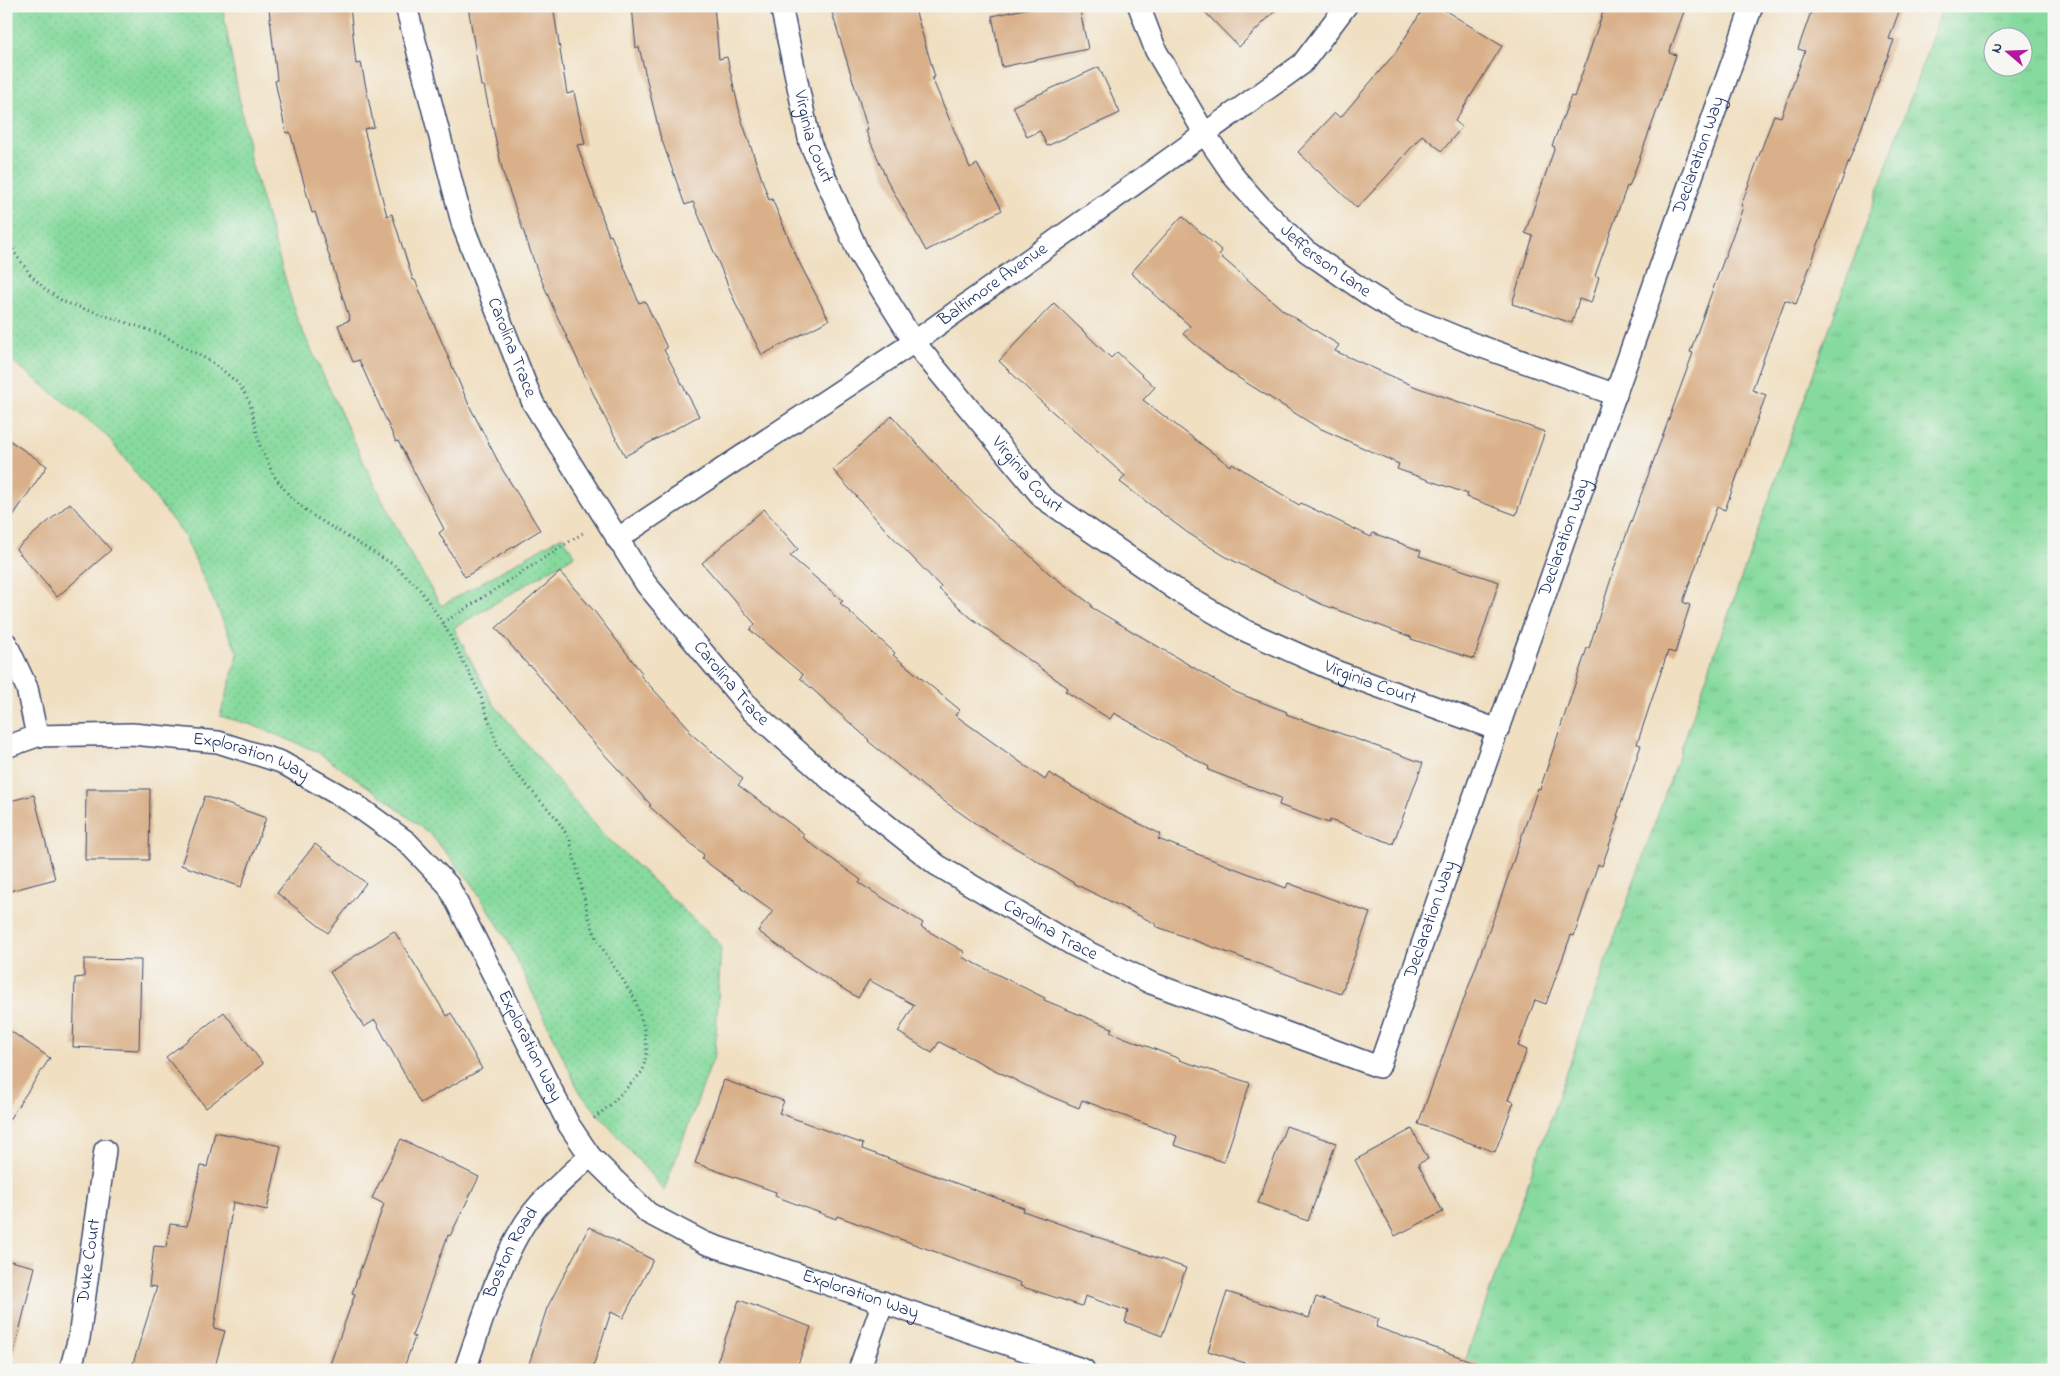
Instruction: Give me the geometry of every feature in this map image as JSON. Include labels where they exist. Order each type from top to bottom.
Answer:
[{"type":"street","name":"Carolina Trace","points":[[406,6],[463,226],[533,404],[646,584],[752,712],[834,783],[937,865],[1072,945],[1151,982],[1379,1068]]},
{"type":"street","name":"Virginia Court","points":[[781,6],[810,143],[859,254],[914,342],[1043,498],[1181,593],[1244,630],[1338,672],[1498,730]]},
{"type":"street","name":"Jefferson Lane","points":[[1139,6],[1156,51],[1205,134],[1236,178],[1263,209],[1306,251],[1366,293],[1401,314],[1439,331],[1616,395]]},
{"type":"street","name":"Baltimore Avenue","points":[[617,539],[914,342],[1302,64],[1346,6]]},
{"type":"street","name":"Declaration Way","points":[[1379,1068],[1752,6]]},
{"type":"street","points":[[6,643],[27,688],[37,736]]},
{"type":"street","name":"Exploration Way","points":[[6,747],[37,736],[132,734],[218,742],[281,762],[353,803],[407,842],[448,885],[575,1132],[590,1156],[648,1213],[705,1243],[1084,1370]]},
{"type":"street","name":"Duke Court","points":[[70,1370],[79,1338],[105,1150]]},
{"type":"street","name":"Boston Road","points":[[465,1370],[492,1295],[515,1240],[536,1208],[590,1156]]},
{"type":"street","points":[[859,1370],[883,1302]]},
{"type":"path","points":[[6,28],[9,66],[6,136]]},
{"type":"path","points":[[6,236],[16,255],[30,274],[46,290],[64,302],[162,334],[215,364],[239,384],[250,404],[260,446],[274,476],[292,499],[312,515],[394,564],[418,587],[443,623],[480,694],[498,747],[513,770],[557,818],[570,840],[588,915],[597,940],[635,1000],[644,1028],[647,1051],[643,1071],[610,1105],[575,1132]]},
{"type":"path","points":[[443,623],[586,530]]},
{"type":"green space","points":[[6,6],[222,6],[251,162],[297,319],[365,465],[407,548],[441,606],[562,536],[575,555],[454,628],[493,703],[546,767],[603,834],[721,945],[715,1054],[664,1190],[580,1093],[508,941],[471,882],[430,834],[377,793],[316,751],[252,725],[220,716],[238,654],[184,535],[106,435],[6,356]]},
{"type":"green space","points":[[1943,6],[2054,6],[2054,1370],[1462,1370]]},
{"type":"building","points":[[295,6],[350,6],[356,64],[361,63],[374,127],[364,129],[387,216],[392,214],[413,280],[415,280],[469,405],[502,469],[540,530],[465,577],[439,533],[444,529],[398,441],[396,442],[359,360],[353,362],[338,325],[350,320],[315,212],[312,213],[290,132],[286,133],[275,81],[277,80],[269,9]]},
{"type":"building","points":[[468,6],[553,6],[567,94],[574,92],[585,144],[577,145],[609,236],[611,235],[639,303],[645,301],[667,348],[664,350],[699,416],[625,456],[601,410],[552,305],[536,267],[503,173],[484,86],[481,86]]},
{"type":"building","points":[[632,6],[714,6],[719,59],[727,57],[741,118],[769,200],[772,199],[799,262],[829,320],[762,355],[738,309],[693,202],[685,205],[660,135],[639,47],[636,48]]},
{"type":"building","points":[[830,6],[914,6],[935,77],[932,78],[970,168],[977,164],[1002,210],[926,251],[887,180],[866,131],[868,130]]},
{"type":"building","points":[[1038,6],[1079,6],[1088,49],[1002,67],[992,16]]},
{"type":"building","points":[[1199,6],[1280,6],[1239,47]]},
{"type":"building","points":[[1425,6],[1438,6],[1502,46],[1455,121],[1462,127],[1442,151],[1422,135],[1357,208],[1298,152],[1335,113],[1340,118],[1396,52]]},
{"type":"building","points":[[1605,6],[1686,6],[1669,53],[1676,55],[1595,276],[1599,277],[1591,303],[1579,299],[1572,323],[1512,304],[1533,236],[1525,233],[1555,147],[1552,146],[1571,96],[1574,97]]},
{"type":"building","points":[[1813,6],[1901,6],[1889,39],[1894,40],[1796,304],[1785,300],[1752,390],[1766,395],[1725,510],[1717,507],[1683,602],[1690,605],[1675,653],[1668,651],[1637,744],[1641,745],[1602,866],[1598,864],[1574,936],[1571,935],[1546,1004],[1535,1000],[1518,1046],[1527,1050],[1508,1100],[1514,1102],[1495,1152],[1418,1124],[1497,909],[1538,788],[1540,789],[1587,648],[1589,648],[1616,563],[1693,353],[1690,352],[1743,207],[1741,206],[1764,142],[1774,115],[1781,117],[1805,51],[1798,49]]},
{"type":"building","points":[[1099,67],[1120,113],[1047,146],[1040,131],[1027,137],[1013,106]]},
{"type":"building","points":[[1182,216],[1222,251],[1219,255],[1284,311],[1339,345],[1335,351],[1416,387],[1545,432],[1516,515],[1467,497],[1468,494],[1397,469],[1399,464],[1317,427],[1226,370],[1183,334],[1190,326],[1131,273]]},
{"type":"building","points":[[1054,303],[1111,358],[1117,352],[1155,387],[1143,400],[1230,466],[1232,463],[1299,505],[1301,503],[1371,537],[1373,533],[1421,551],[1419,556],[1499,582],[1474,659],[1411,639],[1411,637],[1321,604],[1228,558],[1188,533],[1120,482],[1125,476],[1036,397],[999,361]]},
{"type":"building","points":[[892,416],[943,473],[989,518],[1050,574],[1092,605],[1091,607],[1235,692],[1287,712],[1286,714],[1423,763],[1393,844],[1330,820],[1329,823],[1279,805],[1281,798],[1208,770],[1209,767],[1114,713],[1110,719],[1065,691],[1068,688],[970,617],[939,589],[941,587],[885,529],[833,470]]},
{"type":"building","points":[[6,438],[47,466],[6,526]]},
{"type":"building","points":[[70,503],[111,550],[57,597],[16,549]]},
{"type":"building","points":[[764,509],[798,549],[790,556],[843,601],[840,603],[895,653],[893,655],[960,710],[955,715],[1045,780],[1049,773],[1113,811],[1161,834],[1158,839],[1286,888],[1288,883],[1370,913],[1341,994],[1155,926],[1156,924],[1077,885],[979,826],[924,787],[868,741],[800,678],[803,675],[750,630],[755,624],[702,563]]},
{"type":"building","points":[[560,572],[594,611],[642,673],[640,675],[690,729],[688,731],[743,779],[738,785],[804,834],[802,837],[861,880],[859,883],[923,923],[921,927],[965,952],[962,957],[1045,998],[1044,1000],[1112,1028],[1110,1032],[1179,1060],[1250,1083],[1224,1162],[1174,1145],[1177,1136],[1082,1100],[1079,1108],[1037,1091],[939,1042],[932,1053],[898,1032],[914,1005],[869,980],[858,998],[805,965],[758,931],[773,911],[702,859],[704,855],[649,806],[651,805],[581,729],[530,665],[496,628]]},
{"type":"building","points":[[86,789],[150,789],[149,860],[85,860]]},
{"type":"building","points":[[34,795],[55,879],[6,892],[6,802]]},
{"type":"building","points":[[205,796],[266,818],[241,887],[181,865]]},
{"type":"building","points":[[315,844],[366,883],[328,933],[277,893]]},
{"type":"building","points":[[394,931],[447,1016],[451,1013],[482,1069],[420,1103],[375,1020],[364,1027],[330,972]]},
{"type":"building","points":[[84,959],[141,960],[139,1050],[73,1047],[75,978],[84,977]]},
{"type":"building","points":[[224,1012],[263,1064],[206,1108],[166,1057]]},
{"type":"building","points":[[6,1028],[50,1058],[6,1124]]},
{"type":"building","points":[[724,1080],[784,1101],[779,1113],[863,1144],[862,1149],[1024,1208],[1023,1211],[1186,1268],[1162,1336],[1125,1322],[1128,1311],[1085,1296],[1082,1306],[1020,1286],[1021,1283],[837,1216],[836,1219],[775,1196],[776,1192],[695,1163]]},
{"type":"building","points":[[1286,1126],[1336,1143],[1308,1221],[1258,1203]]},
{"type":"building","points":[[1412,1129],[1428,1159],[1418,1164],[1443,1212],[1395,1236],[1355,1160]]},
{"type":"building","points":[[215,1132],[281,1146],[267,1210],[233,1202],[214,1328],[225,1331],[214,1370],[131,1370],[157,1287],[149,1286],[154,1246],[166,1247],[170,1224],[187,1226],[201,1166],[207,1167]]},
{"type":"building","points":[[401,1139],[479,1177],[450,1236],[448,1235],[412,1336],[415,1337],[403,1370],[328,1370],[355,1294],[352,1293],[384,1204],[372,1198]]},
{"type":"building","points":[[589,1227],[653,1260],[623,1318],[611,1312],[592,1370],[527,1370],[547,1308]]},
{"type":"building","points":[[6,1260],[35,1267],[14,1352],[6,1351]]},
{"type":"building","points":[[1227,1292],[1309,1318],[1316,1297],[1379,1319],[1376,1327],[1488,1367],[1488,1370],[1266,1370],[1208,1351]]},
{"type":"building","points":[[739,1300],[811,1327],[796,1370],[738,1370],[717,1362]]}]
